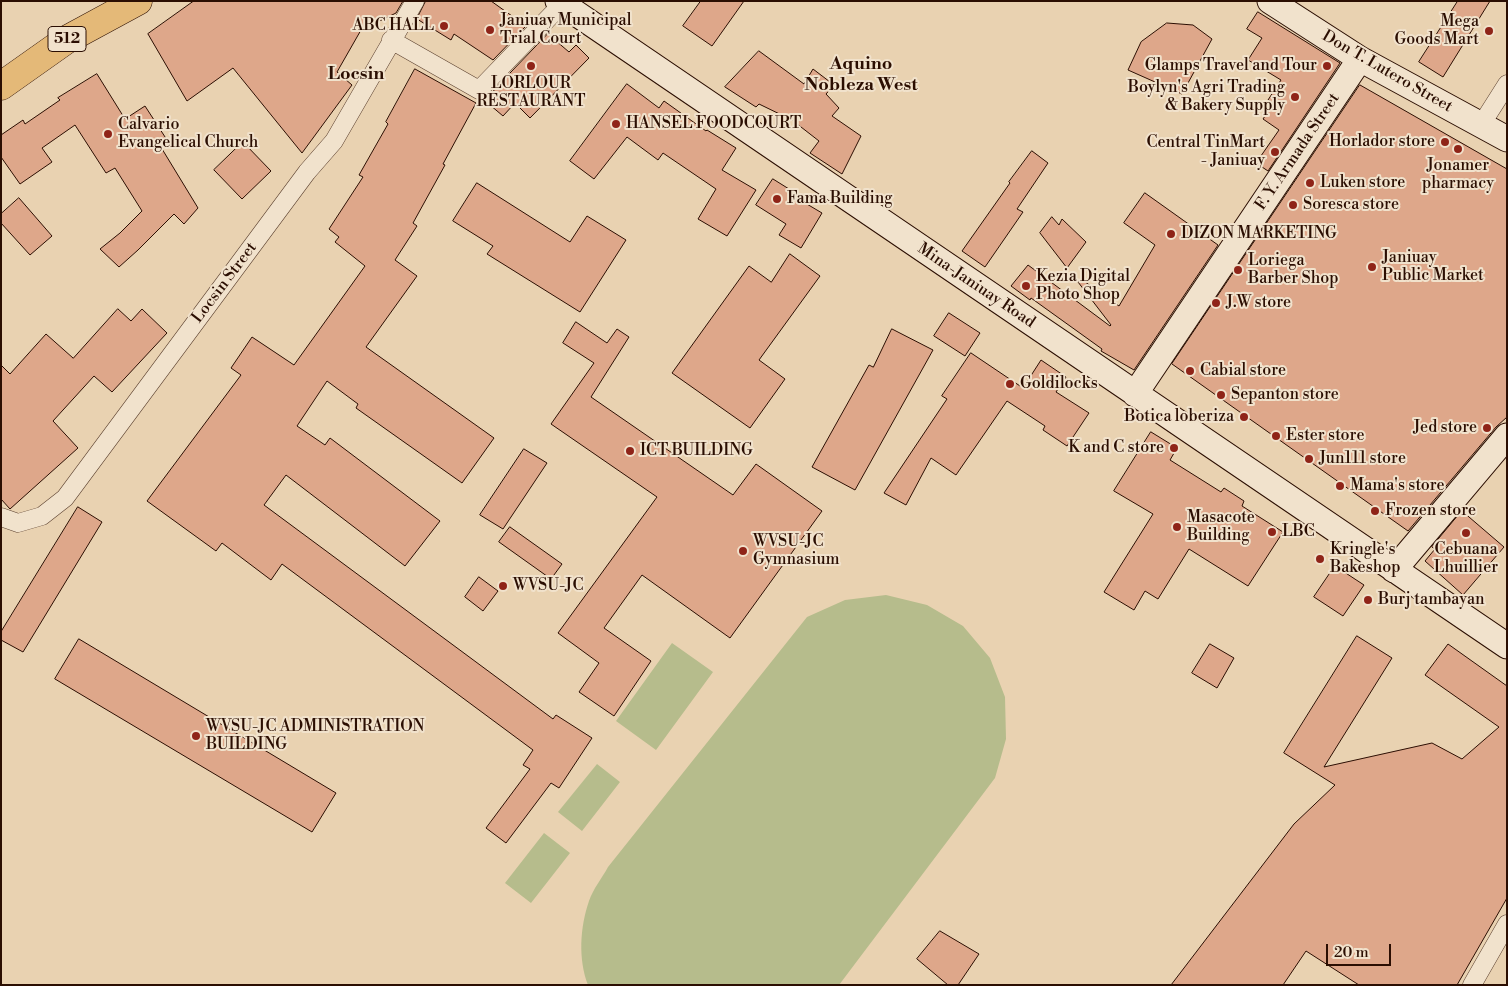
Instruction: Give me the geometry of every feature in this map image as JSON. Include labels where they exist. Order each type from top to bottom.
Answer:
[{"type":"main road","name":"512","points":[[1,86],[66,40],[138,1]]},
{"type":"main road","name":"Don T. Lutero Street","points":[[1270,1],[1360,59],[1507,139]]},
{"type":"main road","name":"Mina-Janiuay Road","points":[[560,3],[1507,646]]},
{"type":"main road","name":"F. Y. Armada Street","points":[[1135,394],[1360,59]]},
{"type":"main road","points":[[1394,570],[1507,436]]},
{"type":"street","name":"Locsin Street","points":[[1,517],[18,523],[42,516],[65,498],[307,172],[334,141],[415,1]]},
{"type":"street","points":[[391,40],[479,90],[560,3]]},
{"type":"street","points":[[1481,125],[1507,84]]},
{"type":"street","points":[[1472,985],[1507,924]]},
{"type":"green space","points":[[886,595],[927,605],[963,626],[990,658],[1005,697],[1006,739],[995,778],[839,985],[588,985],[583,965],[582,932],[591,897],[608,867],[807,617],[845,600]]},
{"type":"green space","points":[[672,643],[713,672],[656,750],[616,721]]},
{"type":"green space","points":[[597,764],[620,782],[582,831],[558,812]]},
{"type":"green space","points":[[544,833],[570,853],[531,903],[505,883]]},
{"type":"building","points":[[194,1],[403,1],[396,13],[361,30],[337,72],[352,85],[302,153],[233,68],[187,101],[148,34]]},
{"type":"building","points":[[426,1],[491,1],[526,26],[493,60],[454,34],[451,40],[417,19]]},
{"type":"building","points":[[701,1],[744,1],[712,46],[683,26]]},
{"type":"building","points":[[1458,1],[1490,1],[1443,77],[1419,62]]},
{"type":"building","points":[[1258,12],[1340,63],[1268,171],[1256,163],[1279,130],[1263,119],[1274,103],[1268,100],[1281,80],[1248,60],[1262,38],[1247,29]]},
{"type":"building","points":[[1167,23],[1193,25],[1212,39],[1182,94],[1128,70],[1141,42]]},
{"type":"building","points":[[548,34],[569,52],[576,45],[589,58],[530,118],[515,103],[503,116],[490,105],[494,90]]},
{"type":"building","points":[[759,51],[804,84],[813,69],[834,85],[826,94],[839,108],[832,116],[861,136],[842,174],[810,153],[819,141],[792,120],[759,104],[756,107],[725,87]]},
{"type":"building","points":[[415,69],[476,103],[413,223],[417,226],[395,260],[417,276],[366,347],[494,438],[462,483],[356,408],[358,404],[327,381],[297,426],[325,445],[330,438],[440,521],[405,566],[286,475],[264,505],[553,719],[556,715],[592,738],[559,788],[551,783],[506,843],[486,828],[530,769],[523,765],[533,750],[282,564],[271,580],[222,543],[216,551],[147,501],[241,375],[231,368],[252,337],[294,365],[365,266],[335,242],[339,237],[329,229],[363,177],[359,175],[388,124],[386,122]]},
{"type":"building","points":[[97,74],[125,119],[145,106],[167,140],[159,144],[198,208],[184,224],[174,214],[119,267],[100,249],[120,233],[142,211],[115,168],[106,173],[75,125],[42,148],[52,162],[20,184],[1,157],[1,135],[23,120],[25,124],[60,100],[58,98]]},
{"type":"building","points":[[627,84],[659,108],[664,101],[706,131],[736,148],[722,170],[756,190],[727,236],[698,219],[716,189],[663,153],[658,160],[627,137],[594,179],[570,161]]},
{"type":"building","name":"Janiuay Public Market","points":[[1360,85],[1507,169],[1507,417],[1496,427],[1408,531],[1172,364]]},
{"type":"building","points":[[243,142],[271,171],[242,199],[214,170]]},
{"type":"building","points":[[1032,151],[1048,163],[1017,209],[1023,212],[985,267],[962,251]]},
{"type":"building","points":[[773,179],[797,194],[795,197],[822,213],[801,248],[779,235],[786,224],[756,205]]},
{"type":"building","points":[[477,183],[570,242],[587,216],[626,240],[580,312],[487,254],[493,246],[453,221]]},
{"type":"building","points":[[1145,193],[1218,245],[1134,370],[1101,351],[1102,349],[1031,298],[1030,300],[1011,286],[1028,265],[1110,326],[1078,282],[1081,279],[1119,306],[1155,245],[1124,223]]},
{"type":"building","points":[[19,198],[52,236],[30,255],[1,223],[1,214]]},
{"type":"building","points":[[1052,217],[1059,225],[1062,219],[1086,242],[1067,268],[1040,233]]},
{"type":"building","points":[[790,254],[820,276],[759,360],[785,379],[750,428],[672,373],[749,266],[771,282]]},
{"type":"building","points":[[118,309],[131,321],[142,309],[167,333],[112,392],[94,376],[53,421],[78,448],[10,509],[1,499],[1,365],[10,374],[46,334],[73,358]]},
{"type":"building","points":[[949,313],[980,333],[965,356],[934,336]]},
{"type":"building","points":[[576,322],[607,343],[617,329],[629,337],[591,397],[733,495],[756,464],[822,511],[730,638],[642,575],[604,628],[651,661],[614,716],[579,692],[599,663],[558,633],[657,497],[551,424],[594,363],[563,343]]},
{"type":"building","points":[[892,329],[933,350],[855,490],[812,467],[869,365],[873,367]]},
{"type":"building","points":[[971,353],[1023,388],[1041,360],[1066,377],[1056,392],[1089,413],[1067,446],[1043,430],[1045,426],[1007,401],[956,475],[931,458],[906,505],[884,493],[947,399],[942,396]]},
{"type":"building","points":[[1151,432],[1177,448],[1170,460],[1221,492],[1224,488],[1244,501],[1242,506],[1283,532],[1248,586],[1189,549],[1158,599],[1145,591],[1134,610],[1104,592],[1153,514],[1114,491]]},
{"type":"building","points":[[524,449],[547,463],[503,529],[480,515]]},
{"type":"building","points":[[78,507],[102,522],[23,652],[1,640],[1,632]]},
{"type":"building","points":[[1462,511],[1504,547],[1463,595],[1425,561],[1435,549],[1432,547]]},
{"type":"building","points":[[510,527],[562,564],[551,579],[499,542]]},
{"type":"building","points":[[1335,566],[1364,585],[1343,616],[1314,597]]},
{"type":"building","points":[[479,577],[498,591],[483,611],[465,597]]},
{"type":"building","points":[[1357,636],[1392,658],[1324,767],[1432,743],[1462,759],[1499,727],[1425,675],[1448,644],[1507,686],[1507,898],[1457,985],[1359,985],[1306,951],[1283,985],[1171,985],[1294,824],[1335,785],[1284,753]]},
{"type":"building","name":"WVSU-JC ADMINISTRATION BUILDING","points":[[79,639],[336,793],[312,832],[55,679]]},
{"type":"building","points":[[1210,644],[1234,658],[1217,688],[1192,673]]},
{"type":"building","points":[[940,931],[979,954],[958,985],[948,985],[917,959]]},
{"type":"place","name":"ABC HALL","points":[[444,26]]},
{"type":"place","name":"Janiuay Municipal Trial Court","points":[[490,30]]},
{"type":"place","name":"Mega Goods Mart","points":[[1489,31]]},
{"type":"place","name":"LORLOUR RESTAURANT","points":[[531,66]]},
{"type":"place","name":"Glamps Travel and Tour","points":[[1327,66]]},
{"type":"place","name":"Boylyn's Agri Trading & Bakery Supply","points":[[1295,97]]},
{"type":"place","name":"HANSEL FOODCOURT","points":[[616,124]]},
{"type":"place","name":"Calvario Evangelical Church","points":[[108,134]]},
{"type":"place","name":"Horlador store","points":[[1445,142]]},
{"type":"place","name":"Jonamer pharmacy","points":[[1458,149]]},
{"type":"place","name":"Central TinMart - Janiuay","points":[[1275,152]]},
{"type":"place","name":"Luken store","points":[[1310,183]]},
{"type":"place","name":"Fama Building","points":[[777,199]]},
{"type":"place","name":"Soresca store","points":[[1293,205]]},
{"type":"place","name":"DIZON MARKETING","points":[[1171,234]]},
{"type":"place","name":"Janiuay Public Market","points":[[1372,267]]},
{"type":"place","name":"Loriega Barber Shop","points":[[1238,270]]},
{"type":"place","name":"Kezia Digital Photo Shop","points":[[1026,286]]},
{"type":"place","name":"J.W store","points":[[1216,303]]},
{"type":"place","name":"Cabial store","points":[[1190,371]]},
{"type":"place","name":"Goldilocks","points":[[1010,384]]},
{"type":"place","name":"Sepanton store","points":[[1221,395]]},
{"type":"place","name":"Botica loberiza","points":[[1244,417]]},
{"type":"place","name":"Jed store","points":[[1487,428]]},
{"type":"place","name":"Ester store","points":[[1276,436]]},
{"type":"place","name":"K and C store","points":[[1174,448]]},
{"type":"place","name":"ICT BUILDING","points":[[630,451]]},
{"type":"place","name":"Jun111 store","points":[[1309,459]]},
{"type":"place","name":"Mama's store","points":[[1340,486]]},
{"type":"place","name":"Frozen store","points":[[1375,511]]},
{"type":"place","name":"Masacote Building","points":[[1177,527]]},
{"type":"place","name":"LBC","points":[[1272,532]]},
{"type":"place","name":"Cebuana Lhuillier","points":[[1466,533]]},
{"type":"place","name":"WVSU-JC Gymnasium","points":[[743,551]]},
{"type":"place","name":"Kringle's Bakeshop","points":[[1320,559]]},
{"type":"place","name":"WVSU-JC","points":[[503,586]]},
{"type":"place","name":"Burj tambayan","points":[[1368,600]]},
{"type":"place","name":"WVSU-JC ADMINISTRATION BUILDING","points":[[196,736]]},
{"type":"district","name":"Locsin","points":[[356,75]]},
{"type":"district","name":"Aquino Nobleza West","points":[[861,75]]}]
